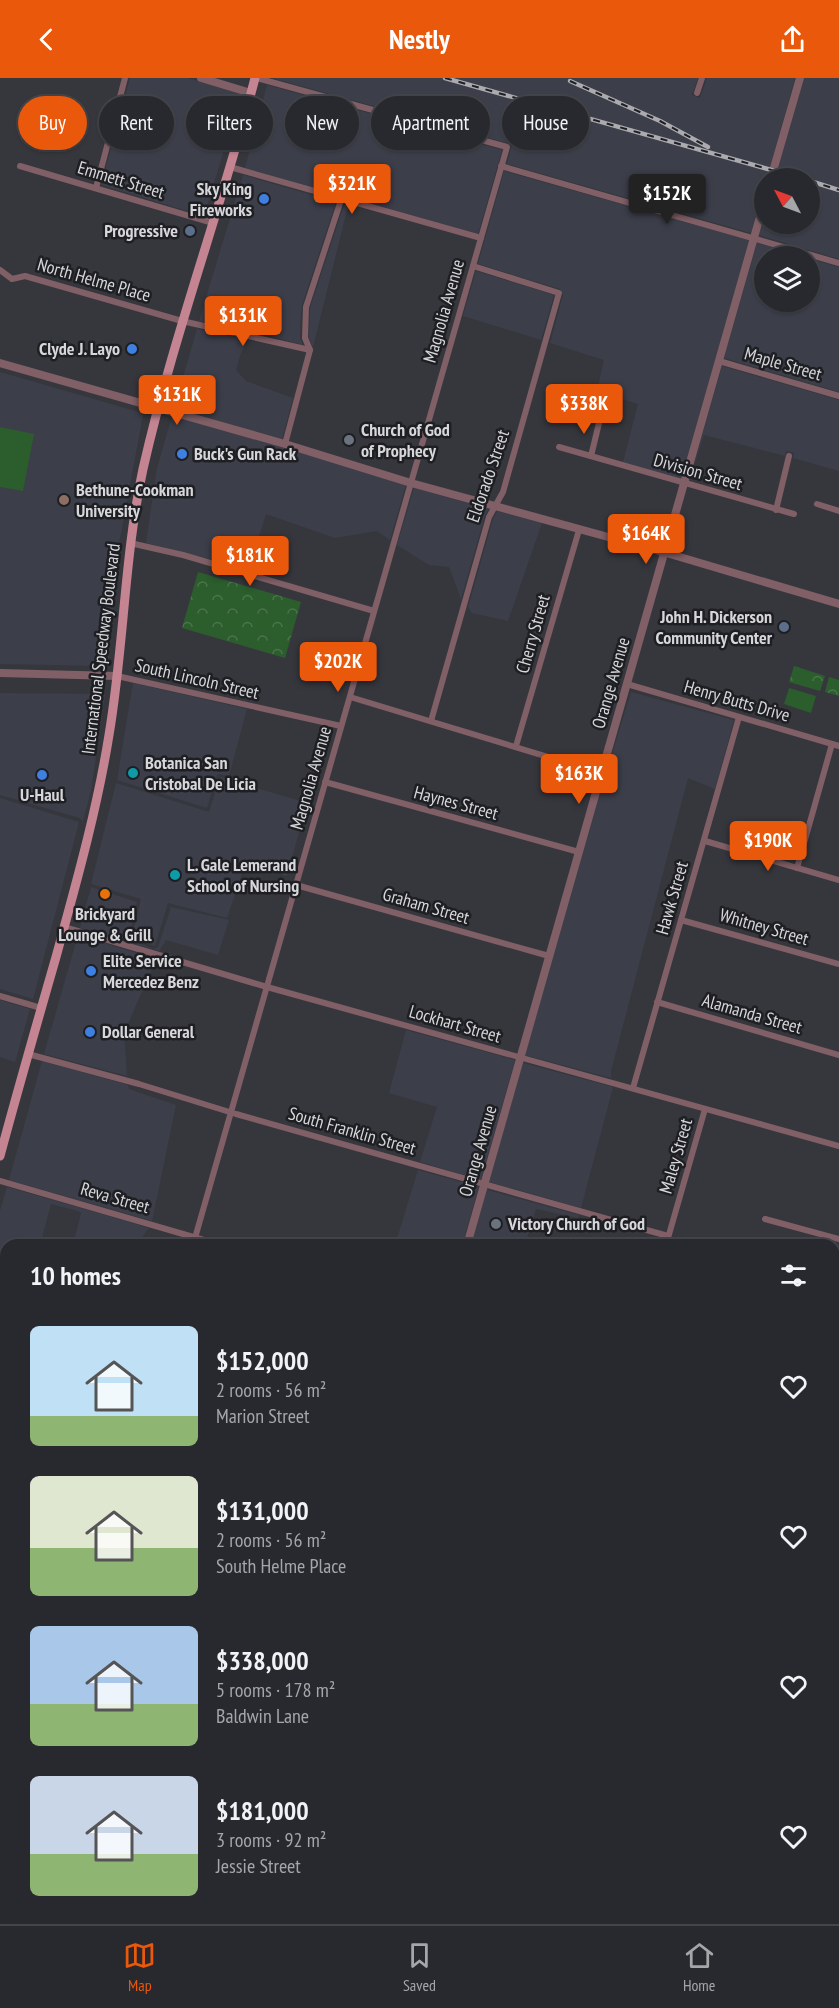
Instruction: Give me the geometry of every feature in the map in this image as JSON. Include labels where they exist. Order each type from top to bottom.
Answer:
[{"type":"main road","name":"International Speedway Boulevard","points":[[0,1156],[96,804],[110,733],[130,543],[139,490],[158,408],[256,78]]},
{"type":"street","points":[[96,188],[125,78]]},
{"type":"street","points":[[201,78],[251,93]]},
{"type":"street","name":"Magnolia Avenue","points":[[195,1239],[507,147],[256,78]]},
{"type":"street","points":[[697,93],[702,78]]},
{"type":"street","points":[[774,168],[800,78]]},
{"type":"street","name":"Emmett Street","points":[[20,166],[213,223]]},
{"type":"street","points":[[501,166],[839,263]]},
{"type":"street","points":[[230,167],[481,238]]},
{"type":"street","points":[[285,444],[310,350],[304,338],[306,307],[341,200]]},
{"type":"street","name":"Orange Avenue","points":[[469,1239],[755,234]]},
{"type":"street","name":"Eldorado Street","points":[[431,721],[489,517],[503,492],[559,293],[473,266]]},
{"type":"street","name":"North Helme Place","points":[[0,270],[12,279],[25,276],[182,321],[310,350]]},
{"type":"street","name":"Maple Street","points":[[719,361],[839,396]]},
{"type":"street","points":[[0,363],[285,444],[411,483],[663,552],[839,604]]},
{"type":"street","points":[[591,456],[600,419]]},
{"type":"street","name":"Division Street","points":[[559,447],[794,514]]},
{"type":"street","points":[[776,510],[789,456]]},
{"type":"street","points":[[816,504],[839,511]]},
{"type":"street","name":"Cherry Street","points":[[516,747],[579,530]]},
{"type":"street","points":[[130,543],[183,555],[374,611]]},
{"type":"street","points":[[0,673],[117,676]]},
{"type":"street","name":"South Lincoln Street","points":[[117,676],[341,726]]},
{"type":"street","name":"Henry Butts Drive","points":[[627,684],[835,745]]},
{"type":"street","points":[[350,697],[602,773]]},
{"type":"street","name":"Hawk Street","points":[[633,1088],[739,717]]},
{"type":"street","points":[[797,868],[835,745]]},
{"type":"street","name":"Haynes Street","points":[[325,782],[579,852]]},
{"type":"street","points":[[705,841],[839,880]]},
{"type":"street","name":"Graham Street","points":[[296,885],[549,956]]},
{"type":"street","name":"Whitney Street","points":[[681,920],[839,964]]},
{"type":"street","name":"Lockhart Street","points":[[64,927],[267,987],[839,1146]]},
{"type":"street","points":[[0,996],[41,1008]]},
{"type":"street","name":"Alamanda Street","points":[[657,1002],[839,1055]]},
{"type":"street","name":"South Franklin Street","points":[[28,1054],[668,1236]]},
{"type":"street","name":"Maley Street","points":[[667,1239],[705,1109]]},
{"type":"street","name":"Reva Street","points":[[0,1181],[188,1239]]},
{"type":"street","points":[[765,1219],[839,1239]]},
{"type":"shaded area","points":[[130,78],[187,78],[241,94],[240,96],[186,96],[186,150],[224,150],[204,216],[101,185],[110,150],[174,150],[174,96],[125,96]]},
{"type":"shaded area","points":[[272,78],[698,78],[692,95],[700,98],[707,78],[795,78],[770,168],[754,168],[754,221],[751,233],[507,164],[511,150],[589,150],[589,96],[502,96],[502,141],[490,138],[490,96],[371,96],[371,105],[359,102],[359,96],[337,96]]},
{"type":"shaded area","points":[[804,78],[839,78],[839,259],[820,253],[820,246],[796,246],[759,235],[820,234],[820,168],[778,168]]},
{"type":"shaded area","points":[[267,85],[307,96],[285,96],[285,150],[359,150],[359,110],[371,114],[371,150],[490,150],[490,147],[502,150],[478,234],[245,168],[250,150],[273,150],[273,96],[264,96]]},
{"type":"shaded area","points":[[504,171],[749,240],[681,479],[623,462],[638,404],[597,391],[604,360],[550,343],[563,295],[560,289],[478,264]]},
{"type":"shaded area","points":[[243,175],[336,202],[302,305],[300,338],[303,345],[252,331],[250,333],[199,321]]},
{"type":"shaded area","points":[[344,205],[348,206],[313,347],[309,338],[310,308]]},
{"type":"shaded area","points":[[754,253],[754,312],[820,312],[820,262],[839,267],[839,392],[724,358]]},
{"type":"shaded area","points":[[476,271],[554,295],[541,340],[463,316]]},
{"type":"shaded area","points":[[197,329],[247,340],[236,370],[246,381],[293,398],[282,439],[174,408]]},
{"type":"shaded area","points":[[722,366],[839,400],[839,471],[793,458],[794,453],[786,451],[785,456],[704,435],[689,481]]},
{"type":"shaded area","name":"Bethune-Cookman University","points":[[0,372],[143,415],[118,549],[109,659],[103,666],[0,664]]},
{"type":"shaded area","points":[[172,416],[284,447],[406,485],[390,540],[377,531],[335,538],[266,514],[251,562],[216,551],[213,560],[146,543],[157,468]]},
{"type":"shaded area","points":[[414,488],[489,509],[485,515],[461,599],[449,567],[429,565],[397,545]]},
{"type":"shaded area","points":[[497,511],[542,523],[508,621],[472,613],[468,607]]},
{"type":"shaded area","points":[[133,683],[247,709],[229,776],[217,775],[207,808],[117,780]]},
{"type":"shaded area","points":[[631,692],[734,720],[715,789],[688,778],[611,1078],[525,1055]]},
{"type":"shaded area","points":[[0,693],[105,694],[91,791],[83,822],[80,818],[0,795]]},
{"type":"shaded area","points":[[220,777],[307,803],[287,876],[245,864],[227,918],[168,903],[155,946],[131,938],[141,899],[91,884],[116,783],[209,812]]},
{"type":"shaded area","points":[[0,798],[79,822],[33,999],[0,989]]},
{"type":"shaded area","points":[[91,887],[137,902],[128,939],[154,949],[158,947],[171,907],[229,920],[218,955],[166,940],[159,951],[80,928]]},
{"type":"shaded area","points":[[78,935],[156,959],[124,1033],[127,1076],[44,1054]]},
{"type":"shaded area","points":[[0,1000],[30,1009],[15,1062],[0,1057]]},
{"type":"shaded area","points":[[406,1030],[515,1060],[481,1180],[420,1162],[437,1107],[389,1093]]},
{"type":"shaded area","points":[[42,1061],[128,1085],[129,1089],[176,1105],[152,1221],[9,1180]]},
{"type":"shaded area","points":[[523,1063],[613,1087],[581,1208],[489,1182]]},
{"type":"shaded area","points":[[418,1170],[479,1187],[464,1239],[397,1239]]},
{"type":"shaded area","points":[[7,1187],[149,1228],[141,1239],[74,1239],[81,1213],[51,1204],[42,1239],[0,1239],[0,1211]]},
{"type":"shaded area","points":[[487,1190],[579,1215],[578,1218],[536,1209],[527,1239],[473,1239]]},
{"type":"green space","points":[[0,427],[34,434],[23,491],[0,487]]},
{"type":"green space","points":[[198,572],[301,602],[285,658],[182,628]]},
{"type":"green space","points":[[794,666],[825,676],[820,691],[789,682]]},
{"type":"green space","points":[[829,677],[839,680],[839,696],[825,692]]},
{"type":"green space","points":[[789,688],[816,696],[811,713],[784,704]]},
{"type":"railway","points":[[445,78],[764,168]]},
{"type":"railway","points":[[570,81],[660,121],[708,147]]},
{"type":"railway","points":[[820,184],[839,190]]},
{"type":"place","name":"Sky King Fireworks","points":[[264,199]]},
{"type":"place","name":"Progressive","points":[[190,231]]},
{"type":"place","name":"Clyde J. Layo","points":[[132,349]]},
{"type":"place","name":"Church of God of Prophecy","points":[[349,440]]},
{"type":"place","name":"Buck's Gun Rack","points":[[182,454]]},
{"type":"place","name":"Bethune-Cookman University","points":[[64,500]]},
{"type":"place","name":"John H. Dickerson Community Center","points":[[784,627]]},
{"type":"place","name":"Botanica San Cristobal De Licia","points":[[133,773]]},
{"type":"place","name":"U-Haul","points":[[42,775]]},
{"type":"place","name":"L. Gale Lemerand School of Nursing","points":[[175,875]]},
{"type":"place","name":"Brickyard Lounge & Grill","points":[[105,894]]},
{"type":"place","name":"Elite Service Mercedez Benz","points":[[91,971]]},
{"type":"place","name":"Dollar General","points":[[90,1032]]},
{"type":"place","name":"Victory Church of God","points":[[496,1224]]}]
